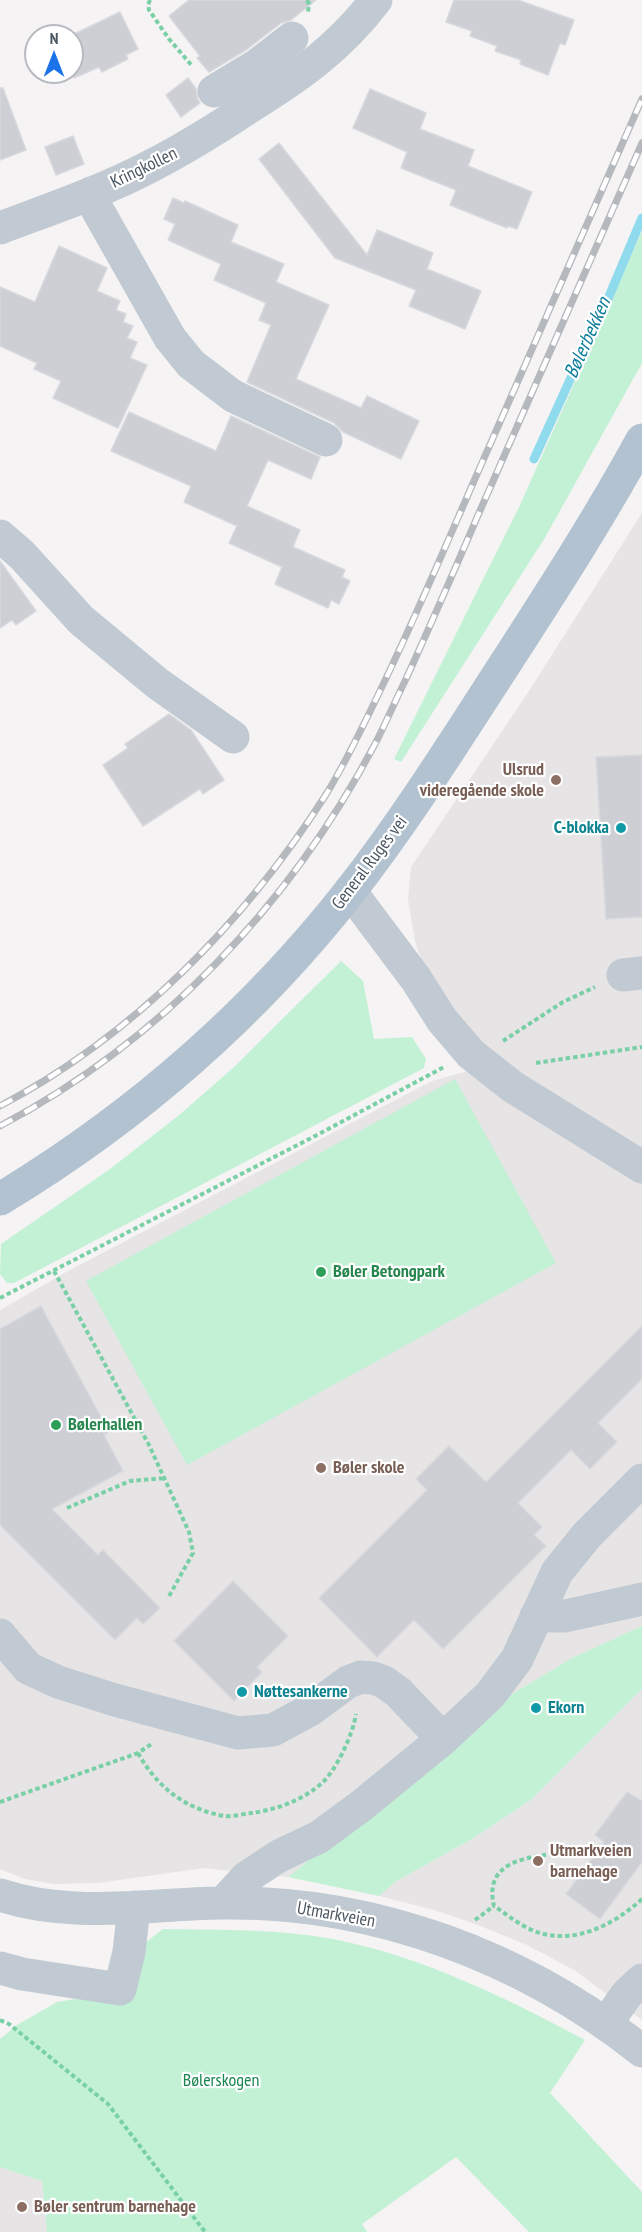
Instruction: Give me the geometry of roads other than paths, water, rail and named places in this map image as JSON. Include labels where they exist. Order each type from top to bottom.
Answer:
[{"type":"main road","name":"General Ruges vei","points":[[0,1199],[93,1139],[192,1060],[286,965],[350,891],[420,796],[463,732],[553,589],[642,440]]},
{"type":"street","name":"Kringkollen","points":[[0,228],[91,193],[166,158],[206,135],[268,77],[295,78],[352,31],[376,0]]},
{"type":"street","points":[[214,91],[268,77],[291,38]]},
{"type":"street","points":[[91,193],[97,209],[170,338],[191,364],[233,396],[326,440]]},
{"type":"street","points":[[0,536],[30,563],[81,620],[157,683],[233,737]]},
{"type":"street","points":[[350,891],[410,971],[442,1020],[475,1056],[513,1087],[642,1167]]},
{"type":"street","points":[[223,1903],[247,1878],[279,1856],[319,1837],[443,1739],[490,1695],[517,1659],[557,1572],[587,1535],[642,1480]]},
{"type":"street","points":[[536,1616],[565,1616],[642,1599]]},
{"type":"street","points":[[0,1635],[28,1668],[58,1682],[187,1720],[238,1732],[273,1730],[310,1710],[348,1682],[361,1677],[373,1678],[384,1682],[398,1692],[443,1739]]},
{"type":"street","name":"Utmarkveien","points":[[0,1895],[37,1906],[96,1909],[223,1903],[332,1911],[424,1934],[459,1946],[514,1970],[606,2024],[642,2050]]},
{"type":"street","points":[[0,1968],[22,1974],[120,1989],[129,1952],[134,1907]]},
{"type":"street","points":[[606,2024],[627,1994],[642,1980]]},
{"type":"waterway","name":"Bølerbekken","points":[[534,459],[602,313],[642,218]]},
{"type":"railway","points":[[0,1106],[49,1078],[96,1046],[140,1011],[182,972],[259,888],[325,796],[353,746],[404,640],[642,99]]},
{"type":"railway","points":[[0,1126],[59,1092],[115,1053],[167,1010],[216,963],[261,913],[303,860],[341,803],[375,744],[406,679],[642,143]]},
{"type":"place","name":"Ulsrud videregående skole","points":[[556,780]]},
{"type":"place","name":"C-blokka","points":[[621,828]]},
{"type":"place","name":"Bøler Betongpark","points":[[321,1272]]},
{"type":"place","name":"Bølerhallen","points":[[56,1425]]},
{"type":"place","name":"Bøler skole","points":[[321,1468]]},
{"type":"place","name":"Nøttesankerne","points":[[242,1692]]},
{"type":"place","name":"Ekorn","points":[[536,1708]]},
{"type":"place","name":"Utmarkveien barnehage","points":[[538,1861]]},
{"type":"place","name":"Bøler sentrum barnehage","points":[[22,2207]]},
{"type":"park label","name":"Bølerskogen","points":[[221,2081]]}]
